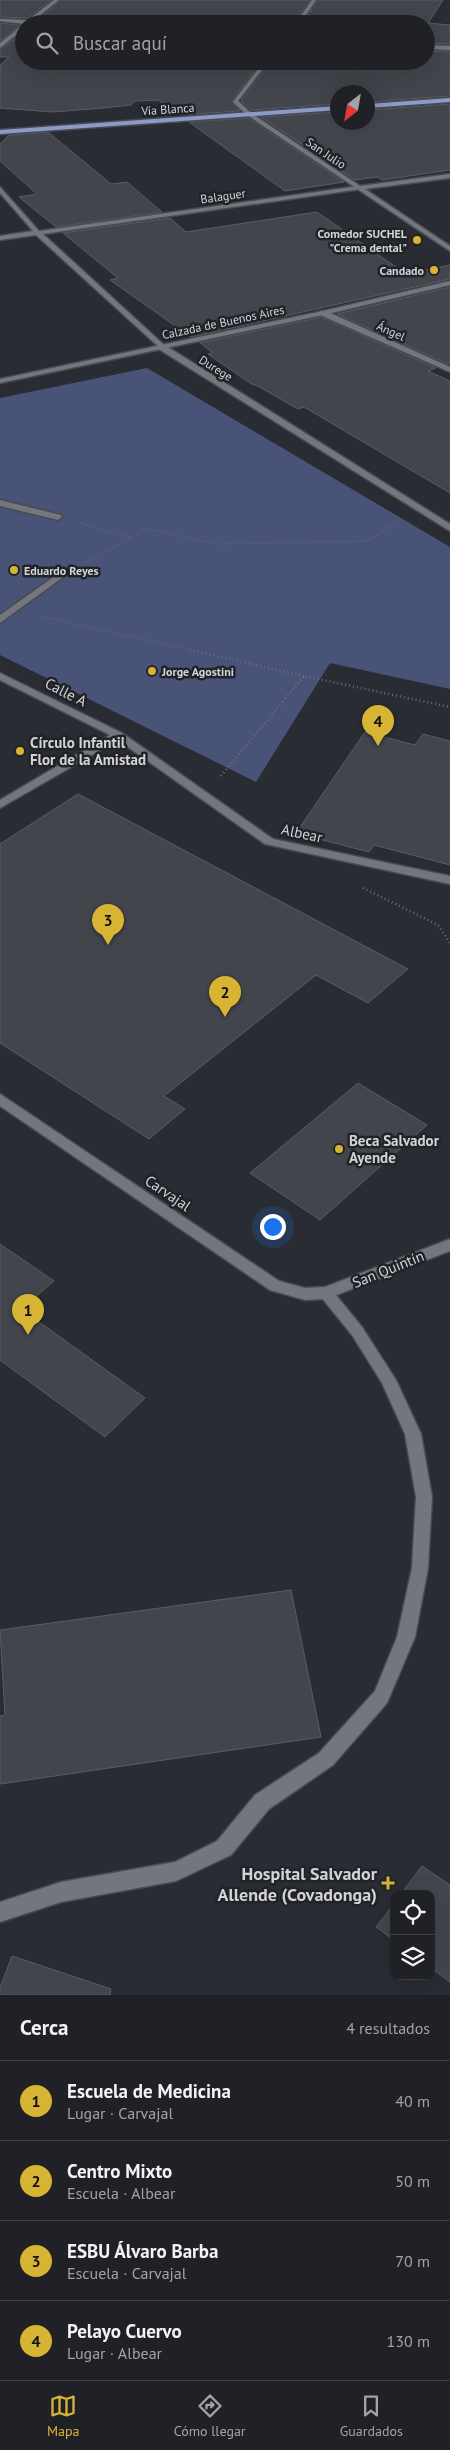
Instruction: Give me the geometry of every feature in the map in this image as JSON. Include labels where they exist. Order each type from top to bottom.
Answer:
[{"type":"main road","points":[[375,105],[450,100]]},
{"type":"main road","name":"Vía Blanca","points":[[0,132],[330,109]]},
{"type":"street","points":[[38,15],[57,0]]},
{"type":"street","points":[[303,15],[314,0]]},
{"type":"street","points":[[0,20],[15,22]]},
{"type":"street","points":[[0,46],[15,33]]},
{"type":"street","points":[[435,47],[450,48]]},
{"type":"street","name":"San Julio","points":[[260,70],[235,101],[249,114],[450,249]]},
{"type":"street","name":"Balaguer","points":[[0,238],[450,176]]},
{"type":"street","name":"Durege","points":[[0,189],[38,233],[160,346],[450,528]]},
{"type":"street","name":"Calzada de Buenos Aires","points":[[0,381],[323,313],[450,283]]},
{"type":"street","name":"Ángel","points":[[323,313],[450,370]]},
{"type":"street","points":[[0,503],[58,517]]},
{"type":"street","points":[[438,521],[450,515]]},
{"type":"street","points":[[0,620],[59,576]]},
{"type":"street","name":"Calle A","points":[[0,676],[118,735]]},
{"type":"street","points":[[0,805],[118,735]]},
{"type":"street","name":"Albear","points":[[118,735],[269,842],[450,880]]},
{"type":"street","name":"Carvajal","points":[[0,1099],[275,1286],[305,1294],[326,1293]]},
{"type":"street","name":"San Quintín","points":[[326,1293],[450,1244]]},
{"type":"street","points":[[0,1912],[60,1892],[176,1871],[224,1848],[262,1802],[326,1759],[381,1697],[406,1637],[420,1568],[424,1497],[413,1434],[388,1380],[357,1331],[326,1293]]},
{"type":"path","points":[[59,576],[147,529],[217,544],[368,541],[418,508]]},
{"type":"path","points":[[58,517],[133,538]]},
{"type":"path","points":[[15,610],[304,676],[450,707]]},
{"type":"path","points":[[204,796],[304,676]]},
{"type":"shaded area","points":[[147,368],[450,547],[450,689],[330,663],[256,782],[0,655],[0,398]]},
{"type":"building","points":[[0,0],[51,0],[31,15],[15,15],[15,18],[0,17]]},
{"type":"building","points":[[61,0],[310,0],[299,15],[44,15]]},
{"type":"building","points":[[318,0],[443,0],[433,15],[308,15]]},
{"type":"building","points":[[0,23],[15,25],[15,28],[0,41]]},
{"type":"building","points":[[435,24],[450,25],[450,44],[435,43]]},
{"type":"building","points":[[15,39],[15,70],[254,70],[232,101],[240,111],[180,115],[158,100],[135,101],[131,105],[53,112],[0,108],[0,65],[9,57],[0,57],[0,50]]},
{"type":"building","points":[[435,51],[450,52],[450,96],[375,101],[375,85],[330,85],[330,105],[251,110],[241,101],[264,70],[435,70]]},
{"type":"building","points":[[450,104],[450,170],[382,180],[378,177],[355,180],[261,117],[330,113],[330,130],[375,130],[375,109]]},
{"type":"building","points":[[248,118],[344,182],[285,191],[189,122]]},
{"type":"building","points":[[48,132],[111,184],[127,182],[162,212],[56,227],[19,197],[37,194],[0,161],[0,144],[9,135]]},
{"type":"building","points":[[317,212],[406,274],[450,265],[450,279],[191,337],[110,280],[118,278],[63,233],[170,218],[186,232]]},
{"type":"building","points":[[450,287],[450,363],[448,364],[337,314]]},
{"type":"building","points":[[321,317],[436,368],[428,371],[450,381],[450,493],[304,407],[298,409],[253,385],[208,354],[213,353],[200,343]]},
{"type":"building","points":[[365,732],[415,745],[423,734],[450,741],[450,865],[374,845],[369,852],[296,833]]},
{"type":"building","points":[[78,794],[408,969],[368,1003],[316,975],[164,1096],[185,1109],[149,1139],[0,1043],[0,844]]},
{"type":"building","name":"Beca Salvador Ayende","points":[[358,1083],[427,1125],[320,1220],[250,1173]]},
{"type":"building","points":[[0,1244],[54,1281],[21,1309],[145,1398],[105,1437],[0,1360]]},
{"type":"building","points":[[291,1590],[321,1737],[0,1784],[0,1716],[5,1715],[0,1630]]},
{"type":"building","points":[[422,1866],[450,1885],[450,1982],[435,1971],[435,1890],[404,1890]]},
{"type":"building","points":[[390,1909],[390,1937],[376,1927]]},
{"type":"building","points":[[12,1956],[111,1989],[110,1995],[0,1995],[0,1988]]},
{"type":"place","name":"Comedor SUCHEL \"Crema dental\"","points":[[417,240]]},
{"type":"place","name":"Candado","points":[[434,270]]},
{"type":"place","name":"Eduardo Reyes","points":[[14,570]]},
{"type":"place","name":"Jorge Agostini","points":[[152,671]]},
{"type":"place","name":"Pelayo Cuervo","points":[[378,746]]},
{"type":"place","name":"Círculo Infantil Flor de la Amistad","points":[[20,751]]},
{"type":"place","name":"ESBU Álvaro Barba","points":[[108,945]]},
{"type":"place","name":"Centro Mixto","points":[[225,1017]]},
{"type":"place","name":"Beca Salvador Ayende","points":[[339,1149]]},
{"type":"place","name":"Escuela de Medicina","points":[[28,1335]]},
{"type":"place","name":"Hospital Salvador Allende (Covadonga)","points":[[388,1883]]}]
